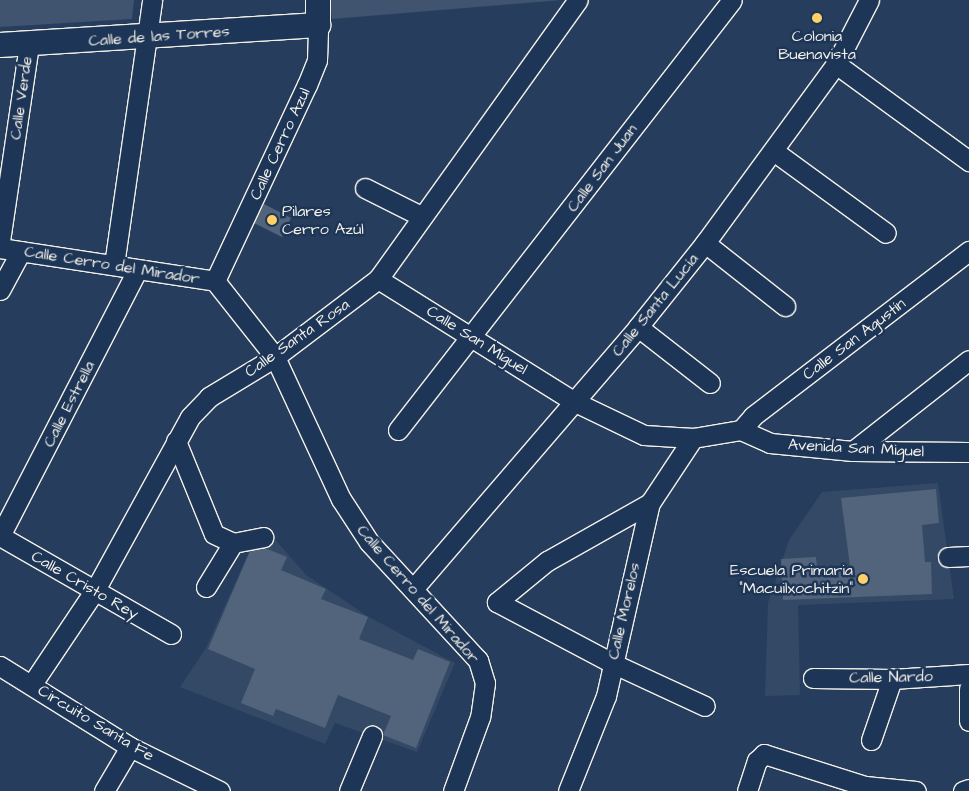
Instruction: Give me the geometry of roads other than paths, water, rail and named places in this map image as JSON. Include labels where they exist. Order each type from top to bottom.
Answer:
[{"type":"street","points":[[114,265],[144,38],[152,0]]},
{"type":"street","name":"Calle Cerro Azul","points":[[215,281],[307,86],[317,60],[318,0]]},
{"type":"street","name":"Calle Santa Rosa","points":[[32,684],[95,590],[190,417],[209,397],[275,357],[378,280],[421,216],[578,0]]},
{"type":"street","name":"Calle San Juan","points":[[474,337],[732,0]]},
{"type":"street","name":"Calle Santa Lucía","points":[[413,589],[638,328],[705,243],[775,152],[836,64],[869,0]]},
{"type":"street","name":"Calle de las Torres","points":[[0,44],[29,45],[318,25]]},
{"type":"street","name":"Calle Verde","points":[[0,241],[29,45]]},
{"type":"street","points":[[836,64],[969,161]]},
{"type":"street","points":[[775,152],[886,233]]},
{"type":"street","points":[[365,188],[421,216]]},
{"type":"street","points":[[705,243],[785,306]]},
{"type":"street","name":"Calle Cerro del Mirador","points":[[0,248],[114,265],[137,271],[215,281],[275,357],[341,499],[368,542],[478,660],[485,683],[480,717],[452,791]]},
{"type":"street","name":"Calle San Agustín","points":[[741,430],[753,416],[969,250]]},
{"type":"street","points":[[0,290],[21,251]]},
{"type":"street","name":"Calle Estrella","points":[[0,536],[137,271]]},
{"type":"street","name":"Calle San Miguel","points":[[378,280],[474,337],[575,402]]},
{"type":"street","points":[[638,328],[710,383]]},
{"type":"street","points":[[398,430],[474,337]]},
{"type":"street","points":[[853,451],[969,360]]},
{"type":"street","points":[[575,402],[644,435],[693,438],[741,430]]},
{"type":"street","name":"Avenida San Miguel","points":[[741,430],[770,444],[853,451],[969,452]]},
{"type":"street","name":"Calle Morelos","points":[[568,791],[606,696],[650,503],[693,438]]},
{"type":"street","points":[[176,441],[214,534],[233,543],[263,537]]},
{"type":"street","points":[[650,503],[547,561],[498,602],[612,663],[705,706]]},
{"type":"street","name":"Calle Cristo Rey","points":[[0,536],[170,634]]},
{"type":"street","points":[[206,587],[233,543]]},
{"type":"street","points":[[948,557],[969,556]]},
{"type":"street","name":"Circuito Santa Fe","points":[[0,666],[32,684],[130,747],[220,791]]},
{"type":"street","name":"Calle Nardo","points":[[812,678],[892,679],[969,674]]},
{"type":"street","points":[[871,740],[892,679]]},
{"type":"street","points":[[969,689],[969,721]]},
{"type":"street","points":[[349,791],[372,736]]},
{"type":"street","points":[[104,791],[130,747]]},
{"type":"street","points":[[747,791],[757,761],[764,754],[777,756],[865,786],[916,791]]},
{"type":"street","points":[[963,791],[969,789]]},
{"type":"place","name":"Colonia Buenavista","points":[[817,18]]},
{"type":"place","name":"Pilares Cerro Azúl","points":[[272,220]]},
{"type":"place","name":"Escuela Primaria \"Macuilxochitzin\"","points":[[863,579]]}]
